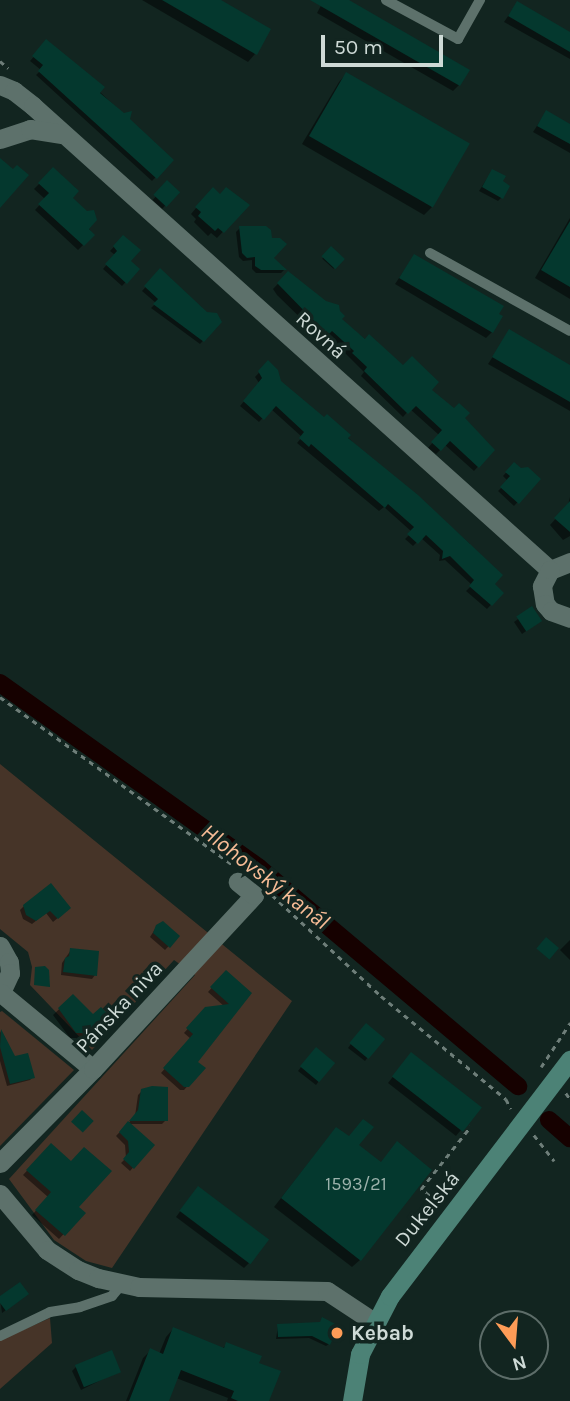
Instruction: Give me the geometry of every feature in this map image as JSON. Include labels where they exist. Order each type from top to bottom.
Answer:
[{"type":"main road","name":"Dukelská","points":[[352,1401],[356,1367],[374,1322],[406,1271],[570,1060]]},
{"type":"street","name":"Rovná","points":[[0,85],[15,91],[550,570]]},
{"type":"street","points":[[0,139],[30,129],[62,134]]},
{"type":"street","points":[[570,562],[550,570],[542,586],[545,604],[559,616],[570,618]]},
{"type":"street","name":"Pánska niva","points":[[0,1163],[93,1069],[254,895],[238,882]]},
{"type":"street","points":[[0,946],[9,961],[10,973],[1,993],[93,1069]]},
{"type":"street","points":[[0,1194],[47,1250],[61,1261],[98,1278],[122,1284],[327,1292],[374,1322]]},
{"type":"lane","points":[[386,0],[458,39],[480,0]]},
{"type":"lane","points":[[430,253],[570,331]]},
{"type":"lane","points":[[0,1336],[50,1312],[80,1307],[112,1296],[122,1284]]},
{"type":"path","points":[[522,1123],[554,1161]]},
{"type":"path","points":[[438,1203],[421,1189],[471,1126]]},
{"type":"shaded area","points":[[0,764],[292,1001],[112,1268],[86,1261],[54,1240],[9,1179],[195,975],[174,960],[92,1050],[30,985],[32,967],[28,952],[0,929]]},
{"type":"shaded area","points":[[0,1012],[74,1070],[0,1146]]},
{"type":"shaded area","points":[[50,1318],[52,1343],[0,1389],[0,1340]]},
{"type":"building","points":[[162,0],[221,0],[271,29],[257,55]]},
{"type":"building","points":[[310,0],[349,0],[470,70],[460,86]]},
{"type":"building","points":[[517,1],[570,32],[570,52],[508,16]]},
{"type":"building","points":[[46,39],[105,87],[100,93],[124,113],[132,111],[130,119],[174,160],[157,179],[38,71],[43,65],[32,56]]},
{"type":"building","points":[[346,72],[470,144],[433,208],[309,136]]},
{"type":"building","points":[[546,110],[570,124],[570,144],[537,126]]},
{"type":"building","points":[[0,158],[13,169],[17,165],[29,175],[0,208]]},
{"type":"building","points":[[53,167],[79,191],[73,198],[87,211],[94,210],[97,220],[89,229],[95,235],[84,246],[38,204],[49,193],[38,183]]},
{"type":"building","points":[[492,169],[506,176],[503,181],[510,186],[503,199],[482,187]]},
{"type":"building","points":[[167,180],[180,192],[167,207],[153,195]]},
{"type":"building","points":[[213,187],[220,194],[226,187],[250,205],[224,233],[218,228],[215,231],[198,216],[201,212],[195,207]]},
{"type":"building","points":[[570,221],[570,287],[541,270]]},
{"type":"building","points":[[239,226],[266,226],[271,230],[272,238],[280,238],[287,244],[274,258],[287,270],[261,270],[255,266],[255,257],[247,258],[242,253]]},
{"type":"building","points":[[123,235],[141,250],[131,261],[140,269],[127,284],[105,264],[117,251],[113,246]]},
{"type":"building","points":[[331,246],[345,259],[335,269],[321,256]]},
{"type":"building","points":[[414,254],[504,306],[499,314],[503,316],[493,333],[399,278]]},
{"type":"building","points":[[160,268],[207,312],[217,313],[222,322],[204,342],[153,304],[158,299],[144,286]]},
{"type":"building","points":[[288,271],[326,301],[339,305],[345,316],[342,319],[365,339],[369,334],[403,365],[412,356],[439,382],[432,390],[454,408],[459,403],[470,413],[465,418],[495,450],[479,468],[450,441],[441,451],[431,442],[442,430],[416,406],[408,414],[364,371],[367,367],[352,353],[354,351],[332,331],[327,336],[313,324],[315,322],[277,283]]},
{"type":"building","points":[[509,329],[570,365],[570,402],[492,357]]},
{"type":"building","points":[[268,360],[278,370],[281,381],[324,417],[327,414],[351,435],[348,438],[418,495],[503,575],[495,584],[504,593],[492,606],[469,586],[474,580],[450,556],[442,559],[443,551],[426,535],[418,544],[407,534],[414,527],[388,504],[385,508],[311,444],[309,447],[299,438],[304,432],[276,406],[264,420],[243,401],[262,378],[258,371]]},
{"type":"building","points":[[514,462],[521,468],[528,467],[541,479],[519,504],[500,487],[510,476],[505,472]]},
{"type":"building","points":[[570,501],[570,532],[554,518]]},
{"type":"building","points":[[532,606],[542,621],[526,632],[516,617]]},
{"type":"building","points":[[51,883],[71,908],[58,919],[50,911],[36,921],[26,915],[23,905]]},
{"type":"building","points":[[163,921],[180,936],[170,948],[153,933],[156,925]]},
{"type":"building","points":[[546,937],[559,948],[549,959],[536,948]]},
{"type":"building","points":[[70,948],[99,951],[97,976],[63,972]]},
{"type":"building","points":[[45,966],[49,970],[50,987],[34,985],[35,967]]},
{"type":"building","points":[[226,970],[252,993],[198,1062],[206,1068],[189,1087],[184,1087],[163,1068],[193,1034],[186,1028],[205,1007],[229,1004],[210,987]]},
{"type":"building","points":[[73,994],[93,1014],[101,1007],[111,1017],[108,1019],[113,1025],[100,1038],[95,1032],[88,1039],[82,1033],[76,1033],[58,1008]]},
{"type":"building","points":[[366,1023],[385,1039],[368,1059],[349,1043]]},
{"type":"building","points":[[1,1029],[15,1056],[28,1053],[35,1078],[10,1084],[0,1047]]},
{"type":"building","points":[[316,1047],[335,1063],[319,1082],[300,1066]]},
{"type":"building","points":[[411,1052],[482,1107],[463,1132],[392,1076]]},
{"type":"building","points":[[152,1086],[168,1087],[168,1121],[129,1121],[138,1110],[141,1089]]},
{"type":"building","points":[[82,1110],[94,1121],[83,1133],[71,1122]]},
{"type":"building","points":[[363,1119],[374,1127],[359,1145],[381,1162],[397,1141],[432,1170],[361,1261],[281,1198],[336,1127],[349,1136]]},
{"type":"building","points":[[128,1121],[155,1145],[134,1169],[123,1159],[129,1152],[128,1141],[119,1132]]},
{"type":"building","points":[[51,1143],[71,1161],[84,1147],[112,1171],[79,1207],[86,1213],[65,1236],[35,1210],[51,1192],[26,1170]]},
{"type":"building","points":[[198,1186],[269,1240],[250,1264],[179,1211]]},
{"type":"building","points":[[20,1282],[29,1294],[6,1311],[0,1303],[0,1296]]},
{"type":"building","points":[[322,1317],[339,1326],[330,1345],[312,1336],[278,1337],[277,1324],[320,1322]]},
{"type":"building","points":[[173,1327],[224,1348],[226,1342],[262,1356],[259,1363],[281,1371],[269,1401],[238,1401],[231,1398],[234,1391],[181,1370],[169,1401],[129,1401],[150,1348],[163,1354]]},
{"type":"building","points":[[112,1350],[121,1372],[84,1387],[75,1365]]},
{"type":"waterway","name":"Hlohovský kanál","points":[[0,683],[259,868],[518,1086]]},
{"type":"waterway","name":"Hlohovský kanál","points":[[549,1120],[570,1138]]},
{"type":"place","name":"Kebab","points":[[337,1333]]}]
